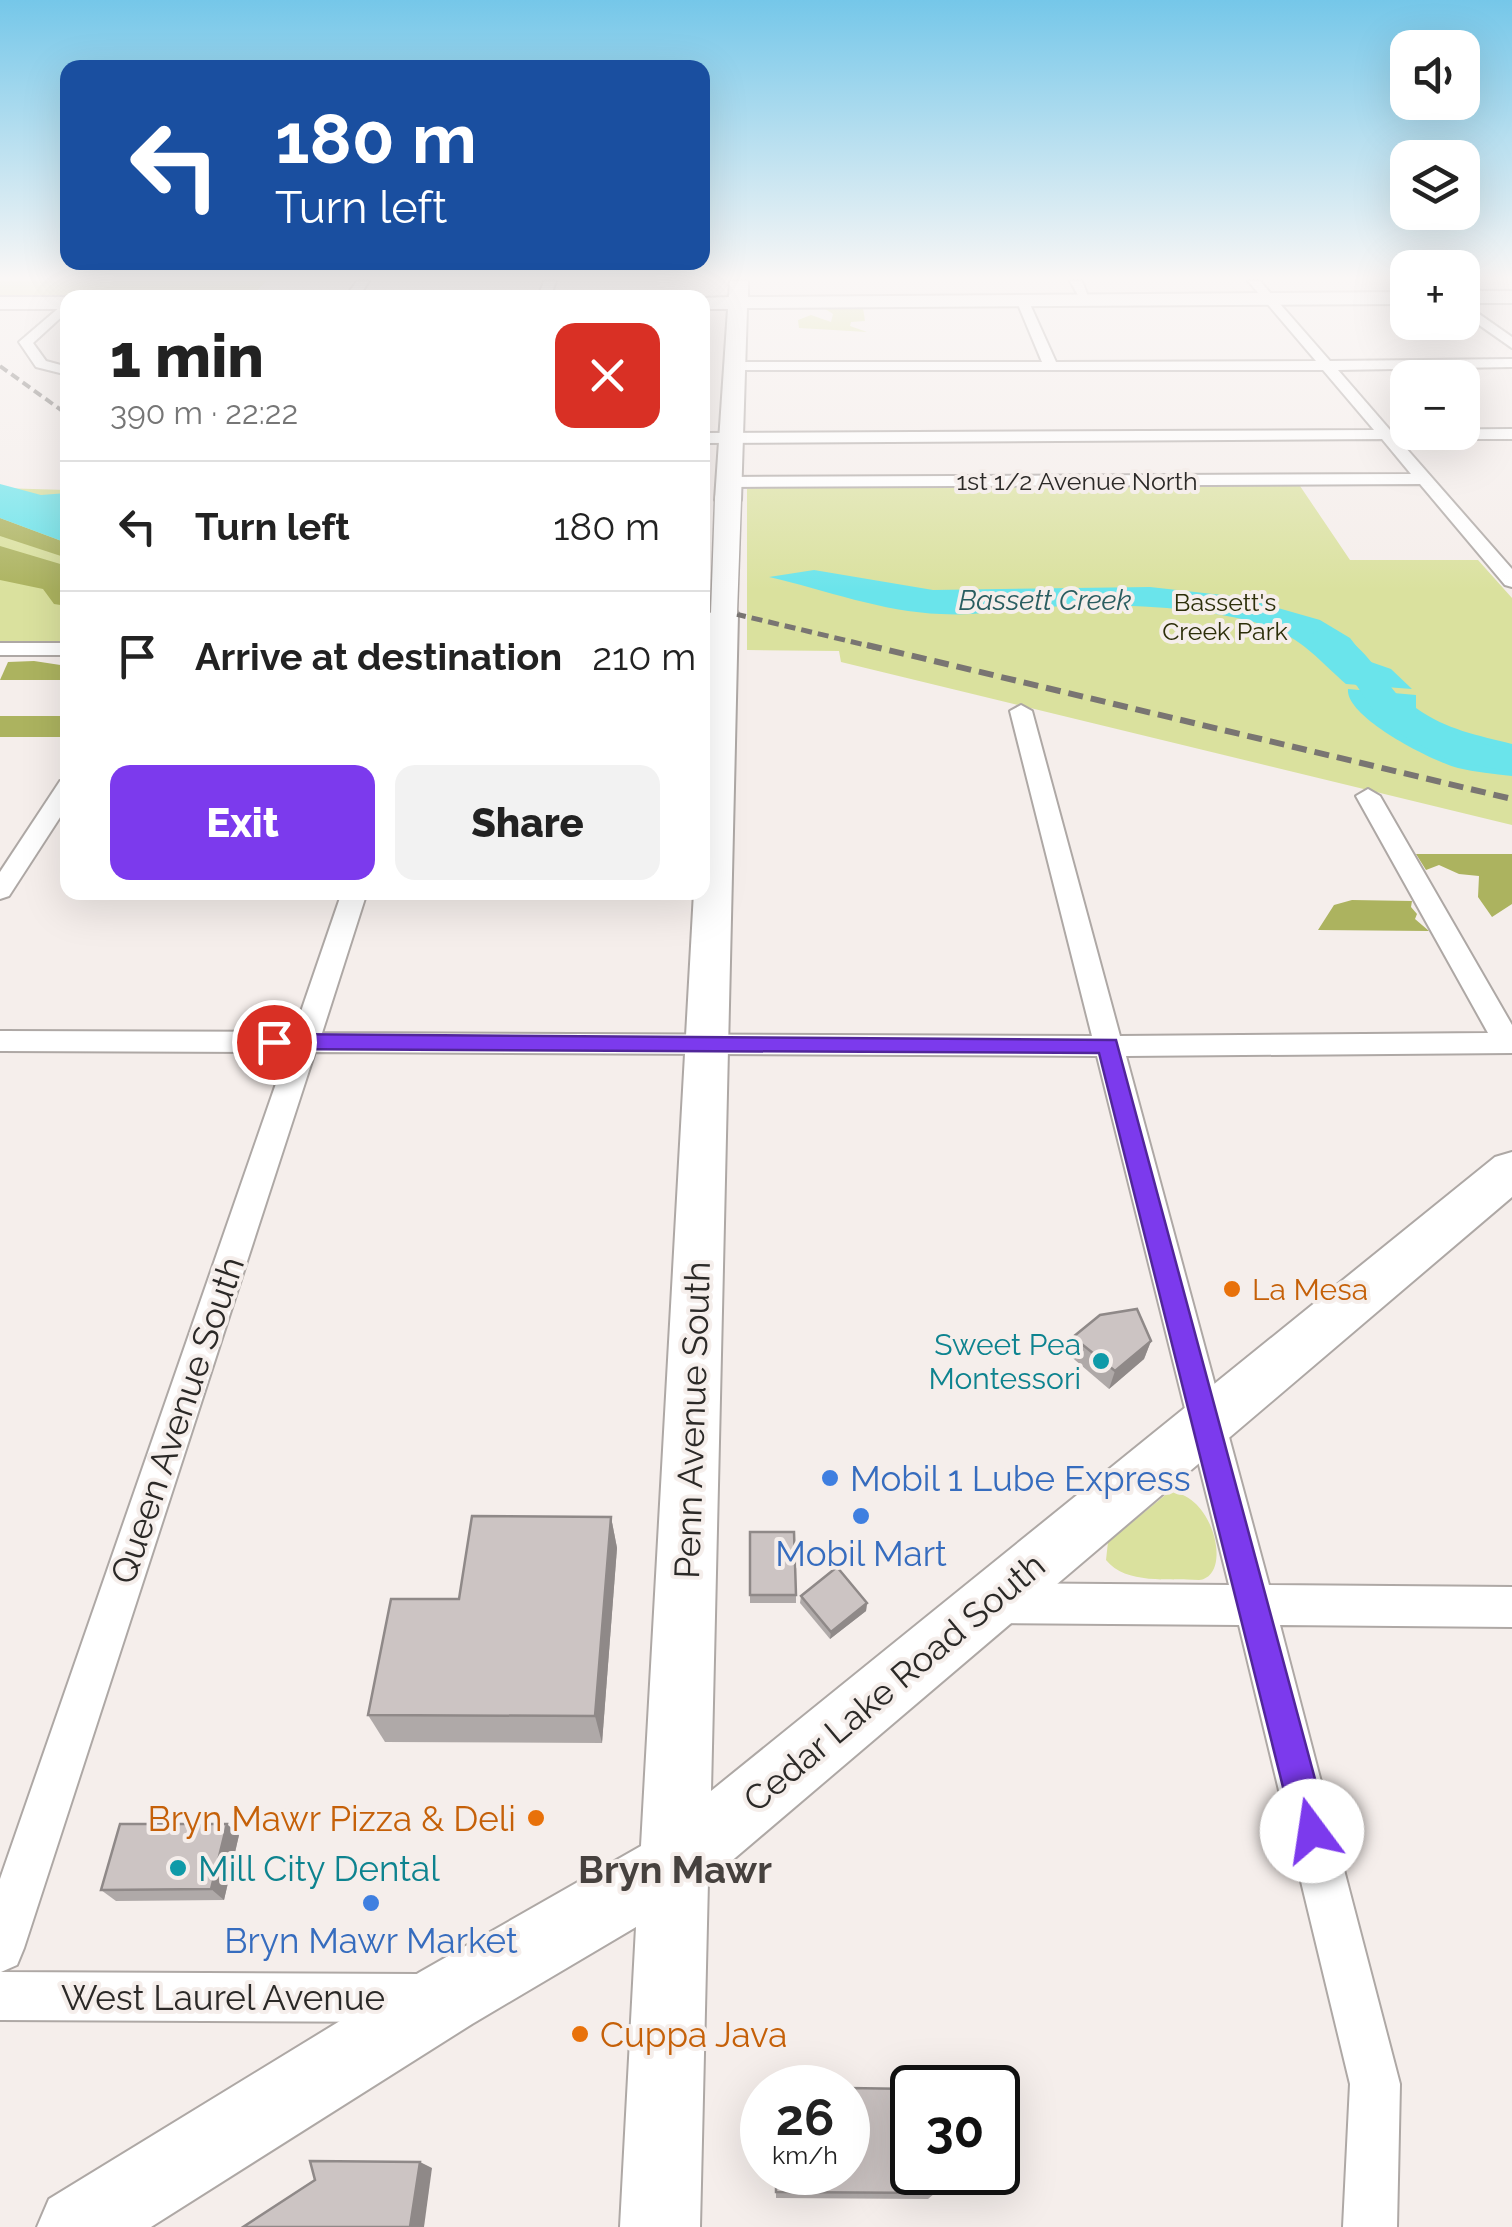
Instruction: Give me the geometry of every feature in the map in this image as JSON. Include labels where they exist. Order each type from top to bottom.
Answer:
[{"type":"street","name":"Penn Avenue South","points":[[660,2227],[707,1043],[717,653],[734,385]]},
{"type":"street","points":[[1343,385],[1512,581]]},
{"type":"street","points":[[710,438],[1512,434]]},
{"type":"street","points":[[952,438],[964,482]]},
{"type":"street","name":"1st 1/2 Avenue North","points":[[729,491],[964,482],[1425,479]]},
{"type":"street","points":[[0,649],[60,649]]},
{"type":"street","points":[[1020,712],[1207,1421],[1375,2084],[1370,2227]]},
{"type":"street","points":[[1368,796],[1498,1026],[1512,1043]]},
{"type":"street","points":[[0,891],[60,798]]},
{"type":"street","name":"Queen Avenue South","points":[[0,1948],[352,900]]},
{"type":"street","points":[[0,1041],[1108,1046],[1512,1043]]},
{"type":"street","name":"Cedar Lake Road South","points":[[78,2227],[446,1998],[673,1866],[1512,1170]]},
{"type":"street","points":[[990,1603],[1512,1607]]},
{"type":"street","name":"West Laurel Avenue","points":[[0,1996],[446,1998]]},
{"type":"green space","name":"Bassett's Creek Park","points":[[1298,483],[1350,560],[1478,560],[1512,598],[1512,825],[841,662],[839,651],[747,650],[747,486]]},
{"type":"green space","points":[[0,488],[60,490],[60,642],[0,642]]},
{"type":"green space","points":[[0,518],[60,540],[60,556],[0,536]]},
{"type":"green space","points":[[0,546],[60,564],[60,605],[54,604],[43,589],[0,580]]},
{"type":"green space","points":[[8,662],[60,665],[60,680],[0,680]]},
{"type":"green space","points":[[0,716],[60,716],[60,737],[0,737]]},
{"type":"green space","points":[[1416,854],[1512,854],[1512,904],[1492,917],[1478,897],[1479,876],[1459,874],[1439,865],[1426,870]]},
{"type":"green space","points":[[1352,900],[1412,901],[1415,919],[1429,931],[1318,930],[1334,905]]},
{"type":"green space","points":[[1169,1492],[1197,1505],[1207,1519],[1216,1550],[1210,1575],[1199,1580],[1149,1579],[1115,1568],[1106,1560],[1108,1542]]},
{"type":"water","points":[[0,484],[41,495],[60,494],[60,540],[0,518]]},
{"type":"water","points":[[814,570],[933,590],[1150,587],[1240,597],[1320,620],[1350,638],[1368,661],[1391,669],[1412,689],[1346,684],[1291,637],[1230,616],[1101,605],[941,614],[876,605],[769,577]]},
{"type":"water","points":[[1348,689],[1416,695],[1416,708],[1439,722],[1512,744],[1512,776],[1458,768],[1429,757],[1360,712]]},
{"type":"building","points":[[1137,1309],[1151,1341],[1115,1371],[1073,1337],[1100,1315]]},
{"type":"building","points":[[472,1516],[611,1517],[595,1716],[368,1715],[391,1599],[459,1599]]},
{"type":"building","points":[[750,1532],[794,1532],[796,1595],[750,1595]]},
{"type":"building","points":[[837,1567],[867,1603],[831,1632],[801,1596]]},
{"type":"building","name":"Mill City Dental","points":[[120,1824],[227,1824],[211,1889],[101,1890]]},
{"type":"building","points":[[870,2088],[890,2089],[890,2193],[870,2193]]},
{"type":"building","points":[[310,2161],[420,2162],[410,2227],[243,2227],[315,2180]]},
{"type":"waterway","name":"Bassett Creek","points":[[1326,639],[1370,679],[1390,708],[1407,723],[1461,752],[1512,761]]},
{"type":"railway","points":[[26,385],[60,409]]},
{"type":"railway","points":[[710,608],[878,648]]},
{"type":"railway","points":[[867,645],[1512,799]]},
{"type":"place","name":"La Mesa","points":[[1232,1289]]},
{"type":"place","name":"Sweet Pea Montessori","points":[[1101,1361]]},
{"type":"place","name":"Mobil 1 Lube Express","points":[[830,1478]]},
{"type":"place","name":"Mobil Mart","points":[[861,1516]]},
{"type":"place","name":"Bryn Mawr Pizza & Deli","points":[[536,1818]]},
{"type":"place","name":"Mill City Dental","points":[[178,1868]]},
{"type":"place","name":"Bryn Mawr Market","points":[[371,1903]]},
{"type":"place","name":"Cuppa Java","points":[[580,2034]]},
{"type":"district","name":"Bryn Mawr","points":[[675,1869]]},
{"type":"route","points":[[274,1042],[1108,1046],[1312,1831]]}]
